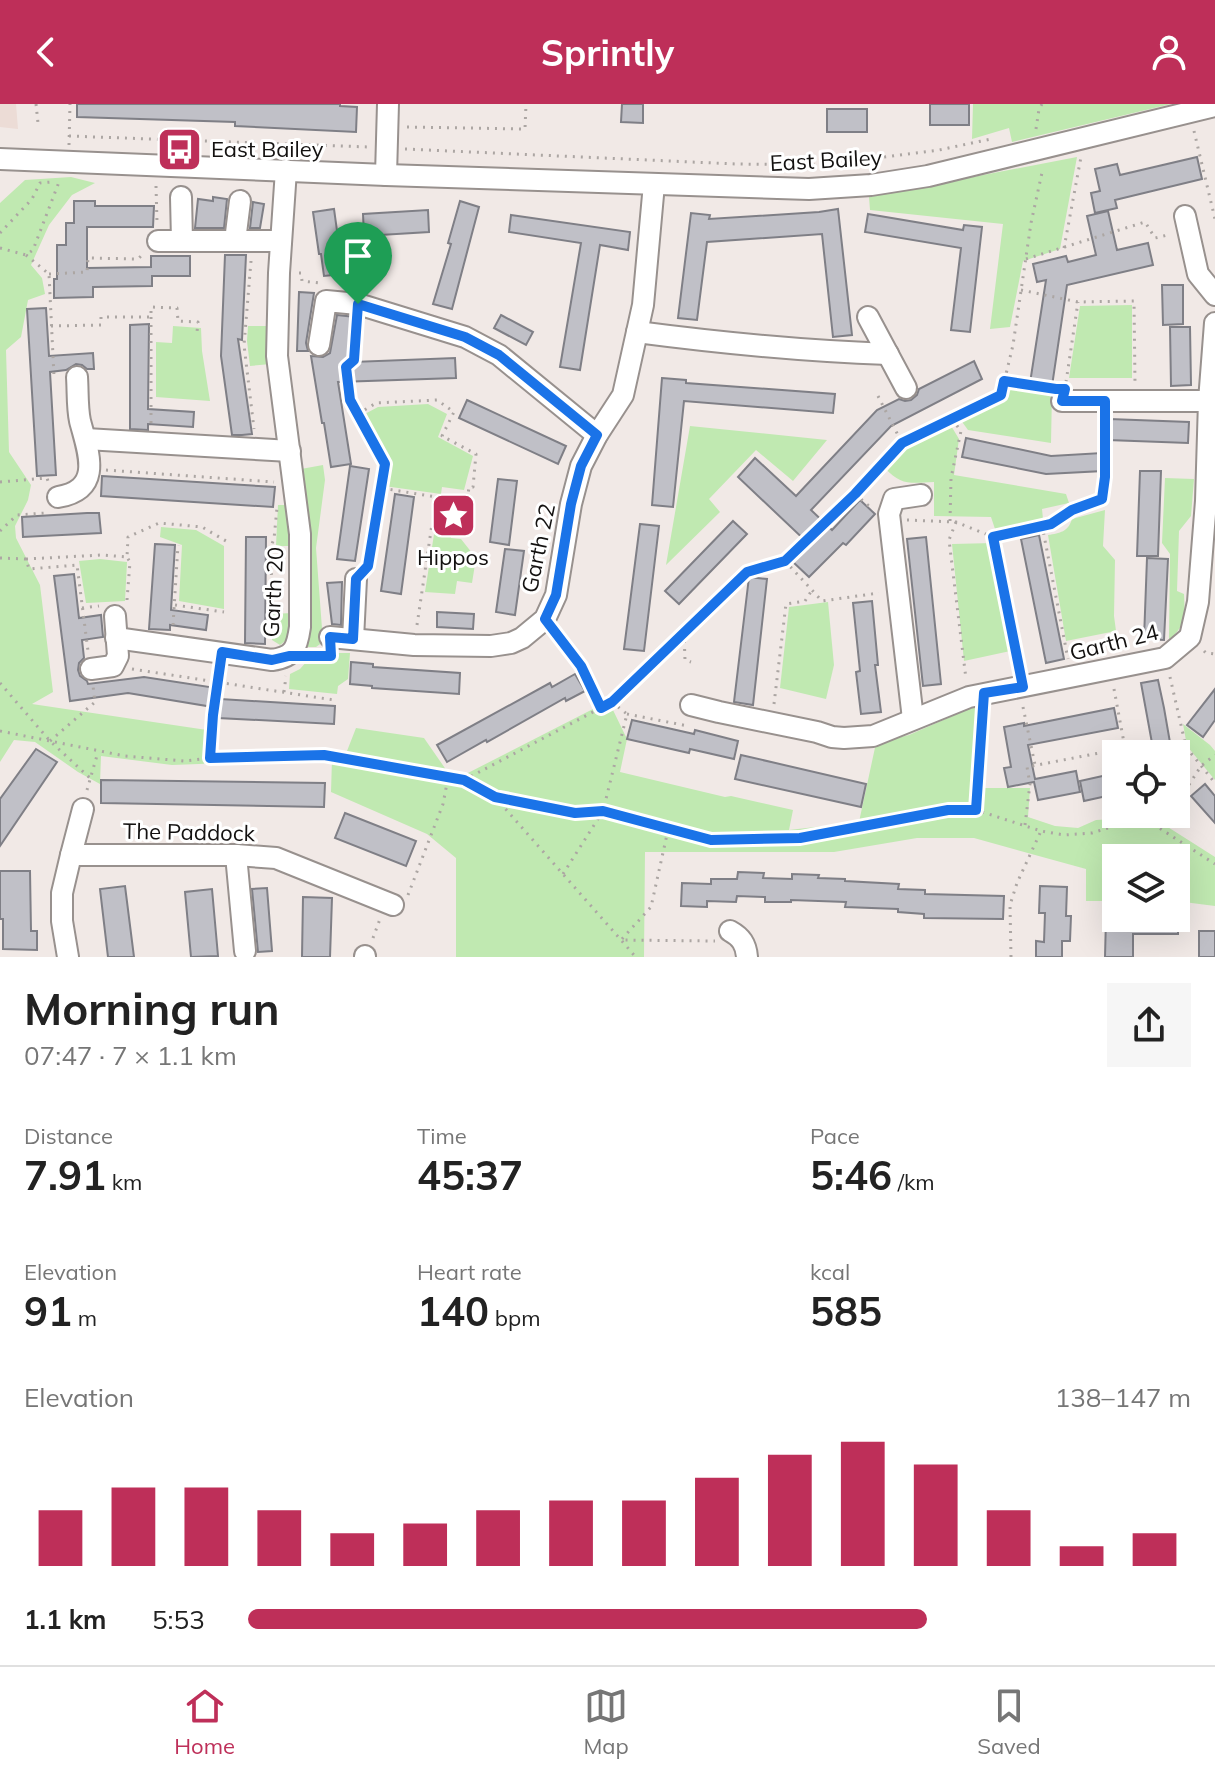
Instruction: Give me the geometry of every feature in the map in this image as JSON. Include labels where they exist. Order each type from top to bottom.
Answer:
[{"type":"street","points":[[386,175],[388,104]]},
{"type":"street","name":"East Bailey","points":[[0,159],[809,189],[871,185],[928,176],[1215,106]]},
{"type":"street","name":"Garth 20","points":[[116,638],[272,660],[289,656],[294,649],[300,627],[300,534],[288,483],[290,451],[277,356],[286,170]]},
{"type":"street","name":"Garth 22","points":[[330,637],[414,645],[491,646],[522,638],[545,619],[556,595],[571,504],[581,466],[623,395],[643,305],[654,184]]},
{"type":"street","points":[[181,197],[182,241]]},
{"type":"street","points":[[240,201],[243,241]]},
{"type":"street","points":[[1186,224],[1198,274],[1215,295]]},
{"type":"street","points":[[158,241],[281,241]]},
{"type":"street","points":[[319,345],[326,301],[358,304],[465,337],[499,355],[597,435]]},
{"type":"street","points":[[868,317],[906,388]]},
{"type":"street","name":"Garth 24","points":[[691,705],[844,738],[873,736],[976,695],[1165,658],[1190,637],[1198,602],[1211,501],[1209,401],[1215,323]]},
{"type":"street","points":[[637,332],[814,351],[888,354]]},
{"type":"street","points":[[58,497],[72,494],[86,479],[91,464],[79,419],[77,377]]},
{"type":"street","points":[[1064,395],[1105,401],[1209,401]]},
{"type":"street","points":[[86,439],[290,451]]},
{"type":"street","points":[[913,719],[889,514],[894,499],[921,495]]},
{"type":"street","points":[[353,639],[356,579]]},
{"type":"street","points":[[91,669],[113,666],[118,656],[118,608]]},
{"type":"street","points":[[68,957],[62,921],[62,893],[83,809]]},
{"type":"street","name":"The Paddock","points":[[71,855],[236,855],[276,858],[390,904]]},
{"type":"street","points":[[236,855],[245,951]]},
{"type":"path","points":[[36,104],[38,123]]},
{"type":"path","points":[[26,255],[33,250],[69,162],[70,104]]},
{"type":"path","points":[[387,126],[525,129],[526,104]]},
{"type":"path","points":[[464,780],[612,702],[747,572],[785,561],[855,494],[902,443],[1001,395],[1013,345],[1031,223],[1043,169],[1036,129],[1042,104]]},
{"type":"path","points":[[1189,112],[1215,219]]},
{"type":"path","points":[[69,136],[720,164],[821,165],[939,150],[995,138]]},
{"type":"path","points":[[1064,248],[1085,138]]},
{"type":"path","points":[[0,248],[26,255],[49,274],[87,272],[88,258],[138,259],[158,241],[155,166]]},
{"type":"path","points":[[0,233],[32,199],[40,183]]},
{"type":"path","points":[[1209,194],[1215,193]]},
{"type":"path","points":[[1026,259],[1145,222],[1155,238],[1186,224]]},
{"type":"path","points":[[243,241],[244,345],[257,449]]},
{"type":"path","points":[[49,274],[54,377],[77,377]]},
{"type":"path","points":[[1021,290],[1078,302],[1134,301],[1135,401]]},
{"type":"path","points":[[1004,381],[1056,389],[1064,395],[1078,302]]},
{"type":"path","points":[[356,579],[368,566],[385,464],[350,400],[346,367],[354,360],[358,304]]},
{"type":"path","points":[[151,443],[151,307],[177,308],[178,321],[198,322],[197,332]]},
{"type":"path","points":[[51,326],[101,325],[101,317],[151,317]]},
{"type":"path","points":[[878,396],[902,443]]},
{"type":"path","points":[[358,414],[376,403],[437,400],[454,412],[442,436],[476,454],[473,487],[469,487],[467,502],[381,488]]},
{"type":"path","points":[[855,494],[874,510],[907,520],[956,522],[993,537],[1051,524],[1072,510],[1102,499],[1105,401]]},
{"type":"path","points":[[950,521],[951,478],[961,431],[952,419]]},
{"type":"path","points":[[96,470],[288,483],[284,500],[276,509],[271,546],[272,660]]},
{"type":"path","points":[[0,482],[47,478],[58,497],[49,513],[17,515],[0,531]]},
{"type":"path","points":[[414,645],[432,524],[436,524],[440,498]]},
{"type":"path","points":[[956,522],[949,540],[976,695],[976,810]]},
{"type":"path","points":[[82,608],[118,608],[130,562],[127,557],[128,537],[159,523],[202,527],[226,541]]},
{"type":"path","points":[[1042,525],[1071,678]]},
{"type":"path","points":[[993,537],[1035,765]]},
{"type":"path","points":[[172,645],[178,545]]},
{"type":"path","points":[[0,558],[127,557]]},
{"type":"path","points":[[26,559],[29,569],[77,565],[91,669],[95,702],[50,741]]},
{"type":"path","points":[[785,561],[822,601],[898,591]]},
{"type":"path","points":[[772,723],[786,604],[805,601],[812,590]]},
{"type":"path","points":[[175,605],[224,612]]},
{"type":"path","points":[[545,619],[581,666],[601,708]]},
{"type":"path","points":[[684,633],[685,660],[691,662]]},
{"type":"path","points":[[210,758],[222,652]]},
{"type":"path","points":[[1165,658],[1186,747],[1215,783]]},
{"type":"path","points":[[113,666],[334,700]]},
{"type":"path","points":[[1111,670],[1124,740]]},
{"type":"path","points":[[0,683],[50,741],[90,778]]},
{"type":"path","points":[[563,874],[603,811],[627,714],[612,702]]},
{"type":"path","points":[[0,731],[98,752],[184,761],[324,755],[464,780],[495,797],[575,813],[603,811],[711,840],[800,838],[948,810],[976,810],[1041,831],[1064,835],[1092,833],[1108,828]]},
{"type":"path","points":[[83,809],[98,752]]},
{"type":"path","points":[[1025,826],[1030,784],[1027,767],[1102,755]]},
{"type":"path","points":[[1190,783],[1201,766],[1215,755]]},
{"type":"path","points":[[365,957],[390,904],[400,908],[408,896],[443,804],[448,778]]},
{"type":"path","points":[[495,797],[634,957]]},
{"type":"path","points":[[1160,828],[1215,864]]},
{"type":"path","points":[[621,940],[651,907],[668,829]]},
{"type":"path","points":[[1011,957],[1010,905],[1041,831]]},
{"type":"path","points":[[621,940],[740,943]]},
{"type":"shaded area","points":[[0,104],[16,104],[18,129],[0,127]]},
{"type":"green space","points":[[973,104],[1171,104],[1012,142],[1009,128],[972,139]]},
{"type":"green space","points":[[1077,157],[1060,249],[1023,261],[1010,327],[990,329],[1003,224],[870,210],[869,197]]},
{"type":"green space","points":[[71,177],[95,183],[72,195],[49,225],[31,265],[42,278],[45,294],[28,300],[21,337],[6,350],[9,452],[31,485],[28,500],[15,526],[16,538],[40,585],[53,692],[32,704],[207,730],[207,751],[347,751],[356,728],[424,738],[449,774],[464,775],[593,709],[612,708],[627,739],[620,772],[793,810],[789,830],[859,822],[876,743],[909,735],[973,707],[985,706],[981,788],[1030,788],[1028,817],[1055,826],[1078,828],[1102,820],[1102,828],[1169,828],[1215,857],[1215,906],[1190,903],[1190,844],[1102,844],[1102,901],[1086,901],[1086,869],[974,838],[917,838],[834,852],[645,852],[644,957],[456,957],[456,858],[427,834],[331,792],[332,759],[172,765],[101,756],[100,784],[35,742],[14,740],[0,762],[0,203],[25,180]]},
{"type":"green space","points":[[1132,305],[1132,378],[1069,378],[1080,306]]},
{"type":"green space","points":[[173,326],[201,328],[210,401],[156,397],[156,342],[172,343]]},
{"type":"green space","points":[[248,326],[269,326],[271,364],[250,366]]},
{"type":"green space","points":[[1010,385],[1052,392],[1051,443],[968,430],[960,419],[1004,395]]},
{"type":"green space","points":[[428,404],[447,414],[438,437],[473,456],[464,490],[442,487],[441,494],[384,486],[387,464],[361,416],[378,407]]},
{"type":"green space","points":[[950,424],[959,439],[954,475],[1066,494],[1069,503],[1042,509],[1043,519],[995,529],[991,517],[934,516],[934,482],[901,481],[885,468],[903,447]]},
{"type":"green space","points":[[690,426],[827,440],[793,481],[756,450],[709,499],[720,512],[666,565]]},
{"type":"green space","points":[[323,465],[325,480],[316,548],[323,642],[316,647],[308,647],[308,529],[301,469]]},
{"type":"green space","points":[[1165,478],[1194,479],[1191,516],[1179,531],[1177,591],[1184,594],[1184,614],[1179,630],[1169,640],[1170,554],[1162,543]]},
{"type":"green space","points":[[278,505],[289,505],[292,546],[276,546]]},
{"type":"green space","points":[[1105,510],[1103,546],[1115,560],[1116,631],[1066,641],[1048,535],[1063,531],[1072,519]]},
{"type":"green space","points":[[161,527],[196,530],[224,546],[224,609],[179,601],[182,545],[160,537]]},
{"type":"green space","points":[[435,528],[451,530],[451,538],[461,539],[476,558],[472,583],[457,581],[455,594],[425,592]]},
{"type":"green space","points":[[994,543],[1015,650],[964,661],[952,544]]},
{"type":"green space","points":[[100,559],[127,562],[125,601],[86,603],[79,561]]},
{"type":"green space","points":[[828,602],[834,665],[826,699],[780,688],[789,607]]},
{"type":"green space","points":[[292,613],[289,638],[280,645],[272,640],[272,614]]},
{"type":"green space","points":[[336,653],[350,653],[348,679],[338,686],[337,694],[289,689],[290,674],[308,660],[335,660]]},
{"type":"green space","points":[[1183,724],[1215,751],[1215,780],[1190,750],[1190,740],[1186,740]]},
{"type":"building","points":[[77,104],[340,104],[357,107],[356,132],[235,126],[235,122],[77,117]]},
{"type":"building","points":[[622,104],[643,104],[643,123],[621,122]]},
{"type":"building","points":[[930,104],[969,104],[969,125],[930,125]]},
{"type":"building","points":[[827,109],[867,109],[867,132],[827,132]]},
{"type":"building","points":[[1197,157],[1202,179],[1115,200],[1117,208],[1095,213],[1091,193],[1100,191],[1095,169],[1117,164],[1120,175]]},
{"type":"building","points":[[213,197],[227,199],[224,228],[195,228],[198,199],[213,201]]},
{"type":"building","points":[[74,201],[95,201],[95,206],[154,206],[153,227],[87,227],[87,268],[151,267],[151,256],[190,256],[190,276],[152,276],[152,286],[93,287],[93,297],[54,298],[57,245],[66,245],[66,223],[74,223]]},
{"type":"building","points":[[460,201],[479,207],[452,309],[433,304]]},
{"type":"building","points":[[253,202],[264,204],[260,228],[250,228]]},
{"type":"building","points":[[334,209],[343,274],[324,276],[313,212]]},
{"type":"building","points":[[838,209],[852,335],[833,337],[822,234],[707,242],[697,320],[678,318],[691,213],[710,215],[709,219]]},
{"type":"building","points":[[428,210],[429,232],[364,236],[363,214]]},
{"type":"building","points":[[1108,211],[1117,250],[1148,243],[1153,265],[1067,285],[1052,386],[1030,383],[1046,280],[1037,282],[1033,264],[1066,256],[1068,262],[1096,255],[1087,216]]},
{"type":"building","points":[[868,214],[963,230],[964,225],[982,227],[970,332],[951,330],[961,248],[865,232]]},
{"type":"building","points":[[511,215],[630,232],[628,250],[600,245],[580,370],[560,367],[581,243],[509,232]]},
{"type":"building","points":[[225,255],[246,255],[242,340],[238,339],[252,434],[232,435],[221,356]]},
{"type":"building","points":[[1162,285],[1183,285],[1183,324],[1163,325]]},
{"type":"building","points":[[299,292],[314,293],[306,343],[308,351],[297,351]]},
{"type":"building","points":[[46,308],[49,356],[93,353],[94,369],[76,364],[66,370],[50,372],[56,475],[37,476],[27,309]]},
{"type":"building","points":[[337,315],[355,317],[353,362],[455,358],[456,378],[338,382],[351,464],[331,467],[311,356],[323,357],[330,353]]},
{"type":"building","points":[[501,315],[533,332],[526,345],[494,328]]},
{"type":"building","points":[[149,324],[148,409],[194,412],[193,427],[148,424],[148,430],[130,429],[130,325]]},
{"type":"building","points":[[1170,327],[1190,327],[1191,385],[1171,386]]},
{"type":"building","points":[[974,361],[982,379],[891,426],[811,510],[832,530],[860,500],[875,514],[846,545],[843,543],[809,577],[793,562],[810,545],[738,477],[755,458],[796,496],[877,410],[899,399],[911,400],[919,389]]},
{"type":"building","points":[[662,378],[686,380],[686,383],[835,394],[833,413],[684,401],[673,507],[652,505]]},
{"type":"building","points":[[467,400],[566,446],[558,464],[459,418]]},
{"type":"building","points":[[1109,419],[1189,422],[1188,443],[1108,440]]},
{"type":"building","points":[[966,438],[1051,456],[1102,453],[1103,471],[1046,474],[962,457]]},
{"type":"building","points":[[350,466],[369,469],[355,561],[337,559]]},
{"type":"building","points":[[1140,471],[1161,471],[1158,556],[1137,556]]},
{"type":"building","points":[[102,476],[275,487],[273,507],[101,496]]},
{"type":"building","points":[[498,479],[517,481],[509,545],[490,542]]},
{"type":"building","points":[[395,494],[414,497],[401,594],[381,591]]},
{"type":"building","points":[[99,513],[101,533],[23,537],[22,517]]},
{"type":"building","points":[[733,521],[747,534],[679,604],[665,591]]},
{"type":"building","points":[[640,524],[659,526],[644,651],[624,649]]},
{"type":"building","points":[[1039,535],[1064,659],[1046,663],[1021,539]]},
{"type":"building","points":[[246,537],[266,537],[265,644],[245,643]]},
{"type":"building","points":[[926,537],[941,684],[923,686],[907,539]]},
{"type":"building","points":[[155,544],[175,545],[171,610],[208,615],[206,630],[170,625],[170,630],[149,629]]},
{"type":"building","points":[[505,549],[524,551],[515,615],[496,612]]},
{"type":"building","points":[[1147,558],[1168,559],[1164,640],[1144,639]]},
{"type":"building","points":[[74,574],[79,618],[101,615],[103,637],[82,640],[84,658],[78,670],[88,684],[144,677],[216,688],[213,707],[128,693],[70,701],[54,576]]},
{"type":"building","points":[[749,577],[767,579],[753,705],[734,702]]},
{"type":"building","points":[[342,582],[341,625],[332,624],[327,583]]},
{"type":"building","points":[[872,601],[881,712],[861,714],[853,603]]},
{"type":"building","points":[[437,612],[474,614],[473,629],[437,627]]},
{"type":"building","points":[[351,662],[373,664],[373,667],[460,673],[459,694],[350,684]]},
{"type":"building","points":[[575,674],[585,691],[566,701],[565,698],[447,762],[437,745],[550,683],[552,687]]},
{"type":"building","points":[[1158,680],[1170,740],[1151,740],[1141,683]]},
{"type":"building","points":[[1215,689],[1215,720],[1203,737],[1187,725]]},
{"type":"building","points":[[220,699],[335,706],[334,724],[218,718]]},
{"type":"building","points":[[1114,708],[1118,728],[1028,745],[1035,779],[1076,771],[1080,792],[1038,800],[1034,782],[1008,787],[1004,768],[1011,767],[1004,727],[1024,723],[1024,726]]},
{"type":"building","points":[[632,720],[694,734],[695,730],[738,741],[734,759],[627,739]]},
{"type":"building","points":[[36,749],[57,762],[0,846],[0,799]]},
{"type":"building","points":[[741,755],[866,784],[861,807],[735,779]]},
{"type":"building","points":[[1102,776],[1102,797],[1084,801],[1080,781]]},
{"type":"building","points":[[101,780],[325,783],[324,807],[101,803]]},
{"type":"building","points":[[1205,784],[1215,796],[1215,823],[1191,796]]},
{"type":"building","points":[[345,813],[416,841],[406,866],[335,838]]},
{"type":"building","points":[[0,871],[30,871],[31,931],[37,931],[37,950],[3,949]]},
{"type":"building","points":[[738,872],[764,873],[763,878],[792,879],[792,874],[819,875],[818,878],[899,884],[898,889],[925,890],[925,894],[1004,896],[1003,919],[924,918],[924,914],[898,912],[898,909],[845,907],[846,902],[765,902],[765,897],[737,896],[736,902],[707,901],[707,907],[681,906],[682,883],[711,884],[711,879],[737,879]]},
{"type":"building","points":[[125,886],[134,957],[108,957],[100,889]]},
{"type":"building","points":[[1040,886],[1067,887],[1066,916],[1071,916],[1070,941],[1062,941],[1062,957],[1036,957],[1036,941],[1044,942],[1045,913],[1039,913]]},
{"type":"building","points":[[267,888],[272,951],[258,952],[252,889]]},
{"type":"building","points":[[212,889],[218,956],[191,957],[185,892]]},
{"type":"building","points":[[303,897],[332,898],[330,957],[302,957]]},
{"type":"building","points":[[1199,931],[1215,931],[1215,957],[1199,957]]},
{"type":"building","points":[[1106,932],[1178,932],[1133,934],[1133,957],[1105,957]]},
{"type":"place","name":"East Bailey","points":[[180,149]]},
{"type":"place","name":"Hippos","points":[[453,516]]},
{"type":"route","points":[[358,304],[465,337],[499,355],[597,435],[581,466],[571,504],[556,595],[545,619],[581,666],[601,708],[612,702],[747,572],[785,561],[855,494],[902,443],[1001,395],[1004,381],[1065,389],[1062,401],[1105,401],[1102,499],[1072,510],[1051,524],[993,537],[1023,687],[984,693],[976,810],[948,810],[800,838],[711,840],[603,811],[575,813],[495,797],[464,780],[324,755],[210,758],[222,652],[272,660],[289,656],[331,656],[330,637],[353,639],[356,579],[368,566],[385,464],[350,400],[346,367],[354,360],[358,304]]}]
